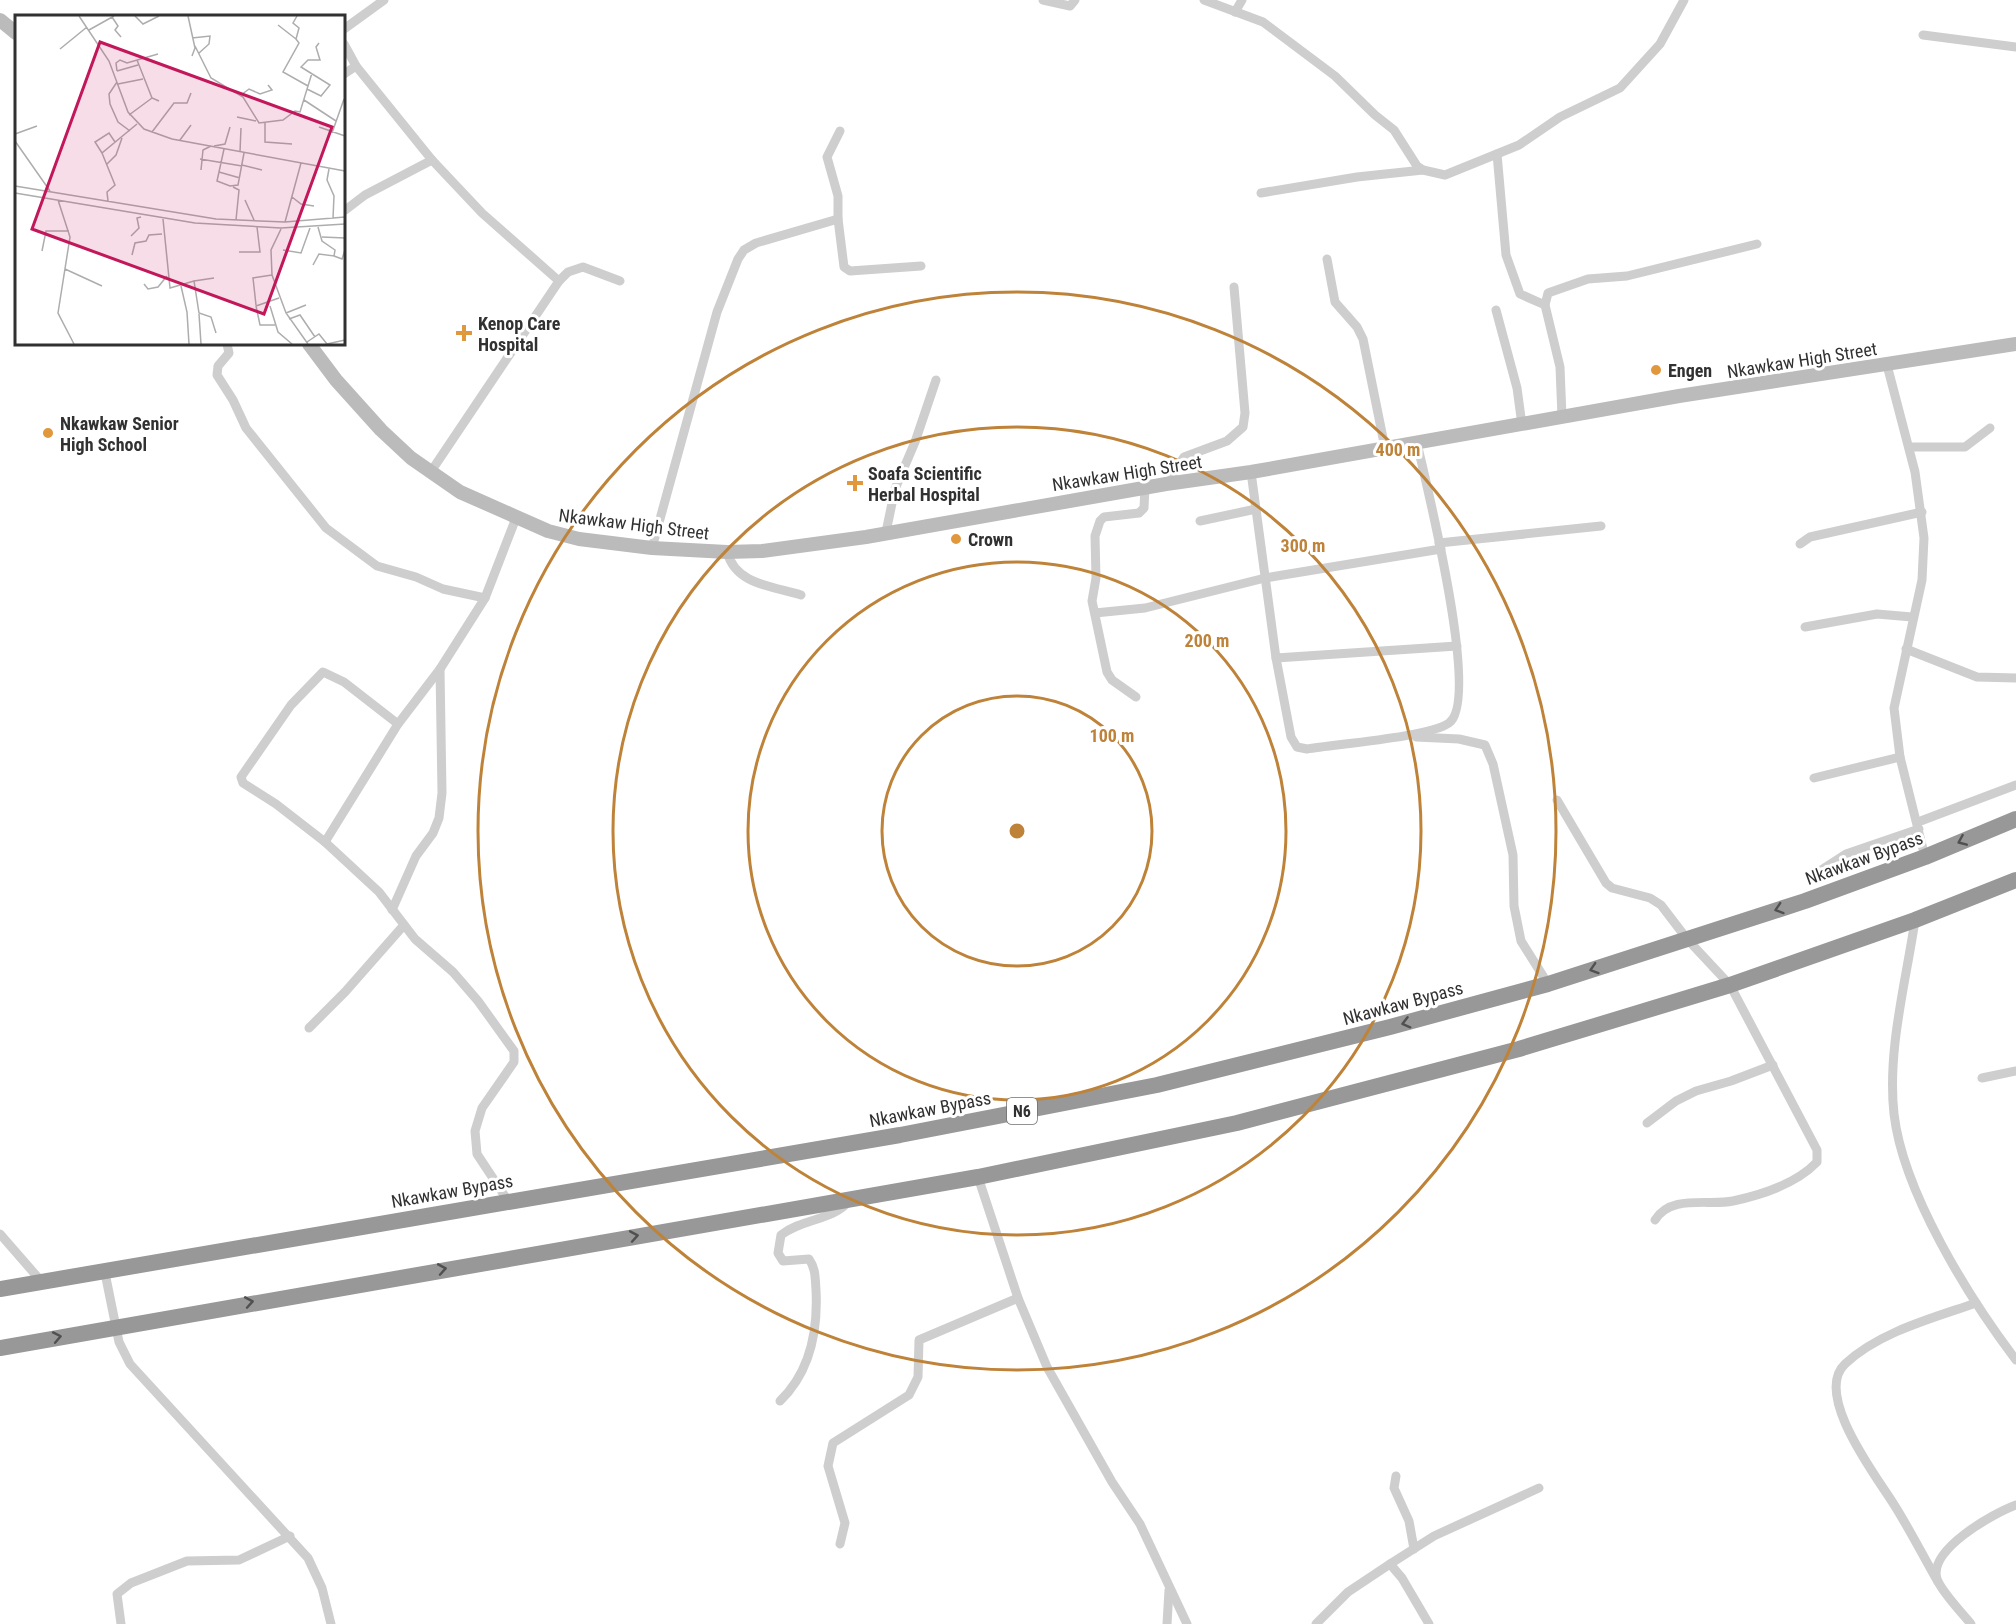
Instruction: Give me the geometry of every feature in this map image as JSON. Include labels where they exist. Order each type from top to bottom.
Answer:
[{"type":"highway","name":"Nkawkaw Bypass","points":[[0,1289],[105,1273],[508,1201],[900,1135],[1157,1085],[1390,1028],[1548,984],[1805,901],[1925,857],[2016,819]]},
{"type":"highway","points":[[0,1348],[117,1325],[978,1177],[1248,1120],[1520,1048],[1730,985],[1915,920],[2016,880]]},
{"type":"main road","points":[[0,21],[15,32]]},
{"type":"main road","name":"Nkawkaw High Street","points":[[310,345],[360,407],[411,458],[460,492],[548,531],[579,539],[652,548],[727,552],[762,551],[886,532],[1145,487],[1251,472],[1679,396],[2016,344]]},
{"type":"street","points":[[345,28],[384,0]]},
{"type":"street","points":[[1042,0],[1070,6],[1075,0]]},
{"type":"street","points":[[1204,0],[1263,22],[1335,76],[1394,130],[1414,162],[1423,170]]},
{"type":"street","points":[[1235,12],[1242,0]]},
{"type":"street","points":[[1261,193],[1357,177],[1423,170],[1445,175],[1526,142],[1560,117],[1626,84],[1660,44],[1684,0]]},
{"type":"street","points":[[1923,34],[2016,47]]},
{"type":"street","points":[[345,46],[356,66],[432,160],[482,213],[559,281]]},
{"type":"street","points":[[345,73],[356,66]]},
{"type":"street","points":[[840,131],[827,158],[838,196],[838,219],[844,267],[850,271],[921,266]]},
{"type":"street","points":[[1497,154],[1506,255],[1520,294],[1545,305]]},
{"type":"street","points":[[345,210],[365,195],[432,160]]},
{"type":"street","points":[[652,548],[717,312],[738,259],[744,250],[756,243],[838,219]]},
{"type":"street","points":[[1562,417],[1560,367],[1545,305],[1548,293],[1580,281],[1627,276],[1757,244]]},
{"type":"street","points":[[1327,259],[1335,302],[1357,327],[1363,339],[1385,448]]},
{"type":"street","points":[[430,473],[559,281],[568,272],[583,267],[620,281]]},
{"type":"street","points":[[1166,484],[1184,457],[1227,441],[1243,427],[1245,413],[1234,286]]},
{"type":"street","points":[[1496,310],[1517,388],[1522,425]]},
{"type":"street","points":[[227,345],[229,353],[218,366],[217,375],[254,441],[308,501],[326,528],[377,566],[416,577],[443,589],[485,598]]},
{"type":"street","points":[[1887,365],[1909,447],[1922,512],[1924,558],[1922,580],[1912,617],[1894,708],[1899,758],[1919,826],[1925,857]]},
{"type":"street","points":[[886,532],[895,489],[915,442],[936,380]]},
{"type":"street","points":[[1909,447],[1965,447],[1990,428]]},
{"type":"street","points":[[1251,472],[1276,658],[1291,737],[1298,747],[1307,749],[1398,736],[1440,728],[1452,722],[1457,708],[1457,646],[1440,546],[1417,443]]},
{"type":"street","points":[[1136,697],[1109,676],[1092,601],[1096,578],[1095,536],[1100,521],[1104,517],[1139,513],[1144,508],[1145,487]]},
{"type":"street","points":[[1200,521],[1256,509]]},
{"type":"street","points":[[1800,544],[1810,537],[1922,512]]},
{"type":"street","points":[[325,842],[398,724],[440,669],[485,598],[516,518]]},
{"type":"street","points":[[1095,613],[1145,608],[1265,578],[1440,546],[1601,526]]},
{"type":"street","points":[[727,552],[730,566],[745,579],[801,595]]},
{"type":"street","points":[[1805,627],[1877,614],[1912,617]]},
{"type":"street","points":[[1276,658],[1457,646]]},
{"type":"street","points":[[1906,649],[1977,677],[2016,678]]},
{"type":"street","points":[[392,910],[416,856],[433,833],[439,818],[442,793],[440,669]]},
{"type":"street","points":[[398,724],[344,682],[323,672],[291,705],[241,777],[243,783],[276,804],[359,872],[415,939],[453,972],[478,1001],[514,1051],[514,1062],[482,1108],[475,1131],[477,1154],[508,1201]]},
{"type":"street","points":[[1398,736],[1459,739],[1485,745],[1493,764],[1513,855],[1514,906],[1521,941],[1548,984]]},
{"type":"street","points":[[1814,778],[1899,758]]},
{"type":"street","points":[[1812,876],[1846,854],[2016,785]]},
{"type":"street","points":[[1557,800],[1606,883],[1612,888],[1650,898],[1660,905],[1687,939],[1730,985],[1817,1150],[1817,1162],[1791,1181],[1731,1201],[1677,1204],[1654,1220]]},
{"type":"street","points":[[1915,920],[1897,1044],[1894,1113],[1901,1148],[1908,1169],[1944,1248],[1976,1303],[2016,1360]]},
{"type":"street","points":[[309,1028],[345,992],[404,925]]},
{"type":"street","points":[[1647,1123],[1676,1101],[1696,1091],[1731,1082],[1773,1065]]},
{"type":"street","points":[[1982,1078],[2016,1071]]},
{"type":"street","points":[[978,1177],[1018,1298],[1061,1396],[1128,1508],[1140,1524],[1186,1624]]},
{"type":"street","points":[[780,1401],[790,1391],[810,1353],[817,1311],[815,1267],[809,1259],[783,1261],[778,1253],[782,1235],[795,1225],[841,1211],[851,1198]]},
{"type":"street","points":[[0,1234],[42,1281]]},
{"type":"street","points":[[105,1273],[123,1354],[290,1536],[316,1571],[331,1624]]},
{"type":"street","points":[[840,1544],[845,1523],[828,1466],[833,1443],[909,1395],[918,1377],[919,1340],[1018,1298]]},
{"type":"street","points":[[1971,1624],[1938,1582],[1893,1503],[1862,1457],[1841,1411],[1838,1377],[1843,1365],[1895,1331],[1976,1303]]},
{"type":"street","points":[[1396,1476],[1394,1488],[1409,1521],[1414,1549]]},
{"type":"street","points":[[1316,1624],[1348,1592],[1443,1531],[1539,1488]]},
{"type":"street","points":[[1938,1582],[1935,1568],[1941,1556],[1984,1520],[2016,1505]]},
{"type":"street","points":[[121,1624],[117,1594],[131,1583],[187,1561],[239,1560],[290,1536]]},
{"type":"street","points":[[1390,1564],[1429,1624]]},
{"type":"street","points":[[1167,1624],[1168,1589]]},
{"type":"place","name":"Kenop Care Hospital","points":[[464,333]]},
{"type":"place","name":"Engen","points":[[1656,370]]},
{"type":"place","name":"Nkawkaw Senior High School","points":[[48,433]]},
{"type":"place","name":"Soafa Scientific Herbal Hospital","points":[[855,483]]},
{"type":"place","name":"Crown","points":[[956,539]]}]
